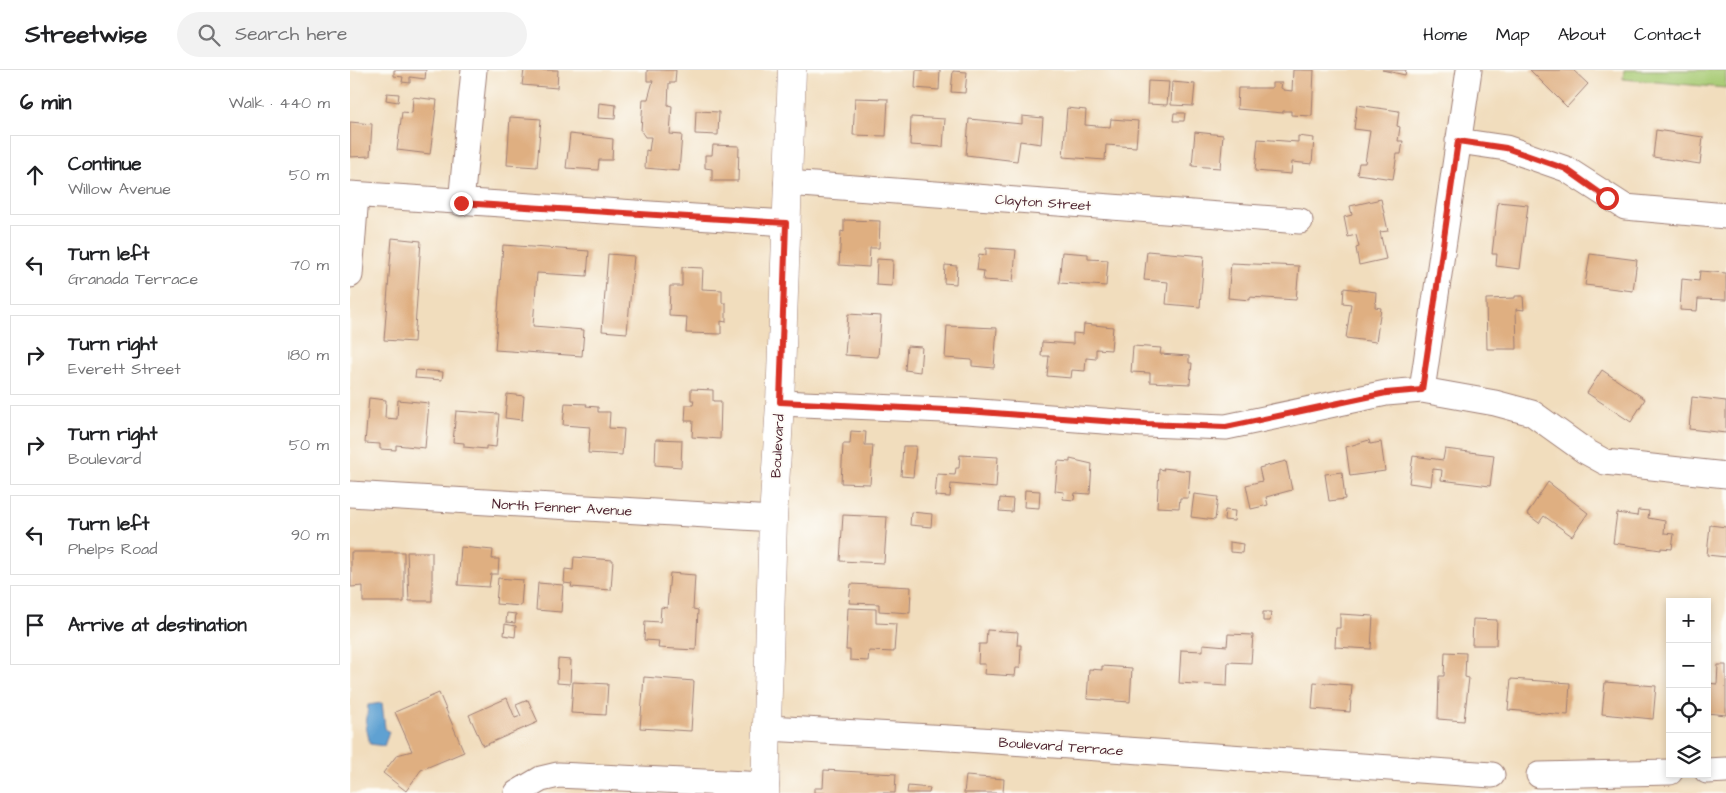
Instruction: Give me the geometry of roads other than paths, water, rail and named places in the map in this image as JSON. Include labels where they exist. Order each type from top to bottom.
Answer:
[{"type":"street","points":[[461,203],[474,70]]},
{"type":"street","name":"Boulevard","points":[[765,789],[773,519],[780,402],[792,70]]},
{"type":"street","points":[[1422,390],[1469,70]]},
{"type":"street","points":[[1458,141],[1506,148],[1566,169],[1625,208],[1726,216]]},
{"type":"street","name":"Clayton Street","points":[[787,183],[1300,220]]},
{"type":"street","points":[[350,275],[353,195],[786,223]]},
{"type":"street","points":[[780,402],[967,411],[1145,424],[1226,427],[1386,393],[1422,390],[1496,402],[1532,413],[1585,451],[1606,462],[1726,475]]},
{"type":"street","name":"North Fenner Avenue","points":[[350,494],[773,519]]},
{"type":"street","name":"Boulevard Terrace","points":[[768,728],[1492,775]]},
{"type":"street","points":[[1711,771],[1726,770]]},
{"type":"street","points":[[1539,775],[1666,772]]},
{"type":"street","points":[[518,793],[541,779],[558,775],[765,789]]},
{"type":"water","points":[[382,703],[385,728],[389,732],[384,746],[370,744],[366,726],[368,705]]}]
